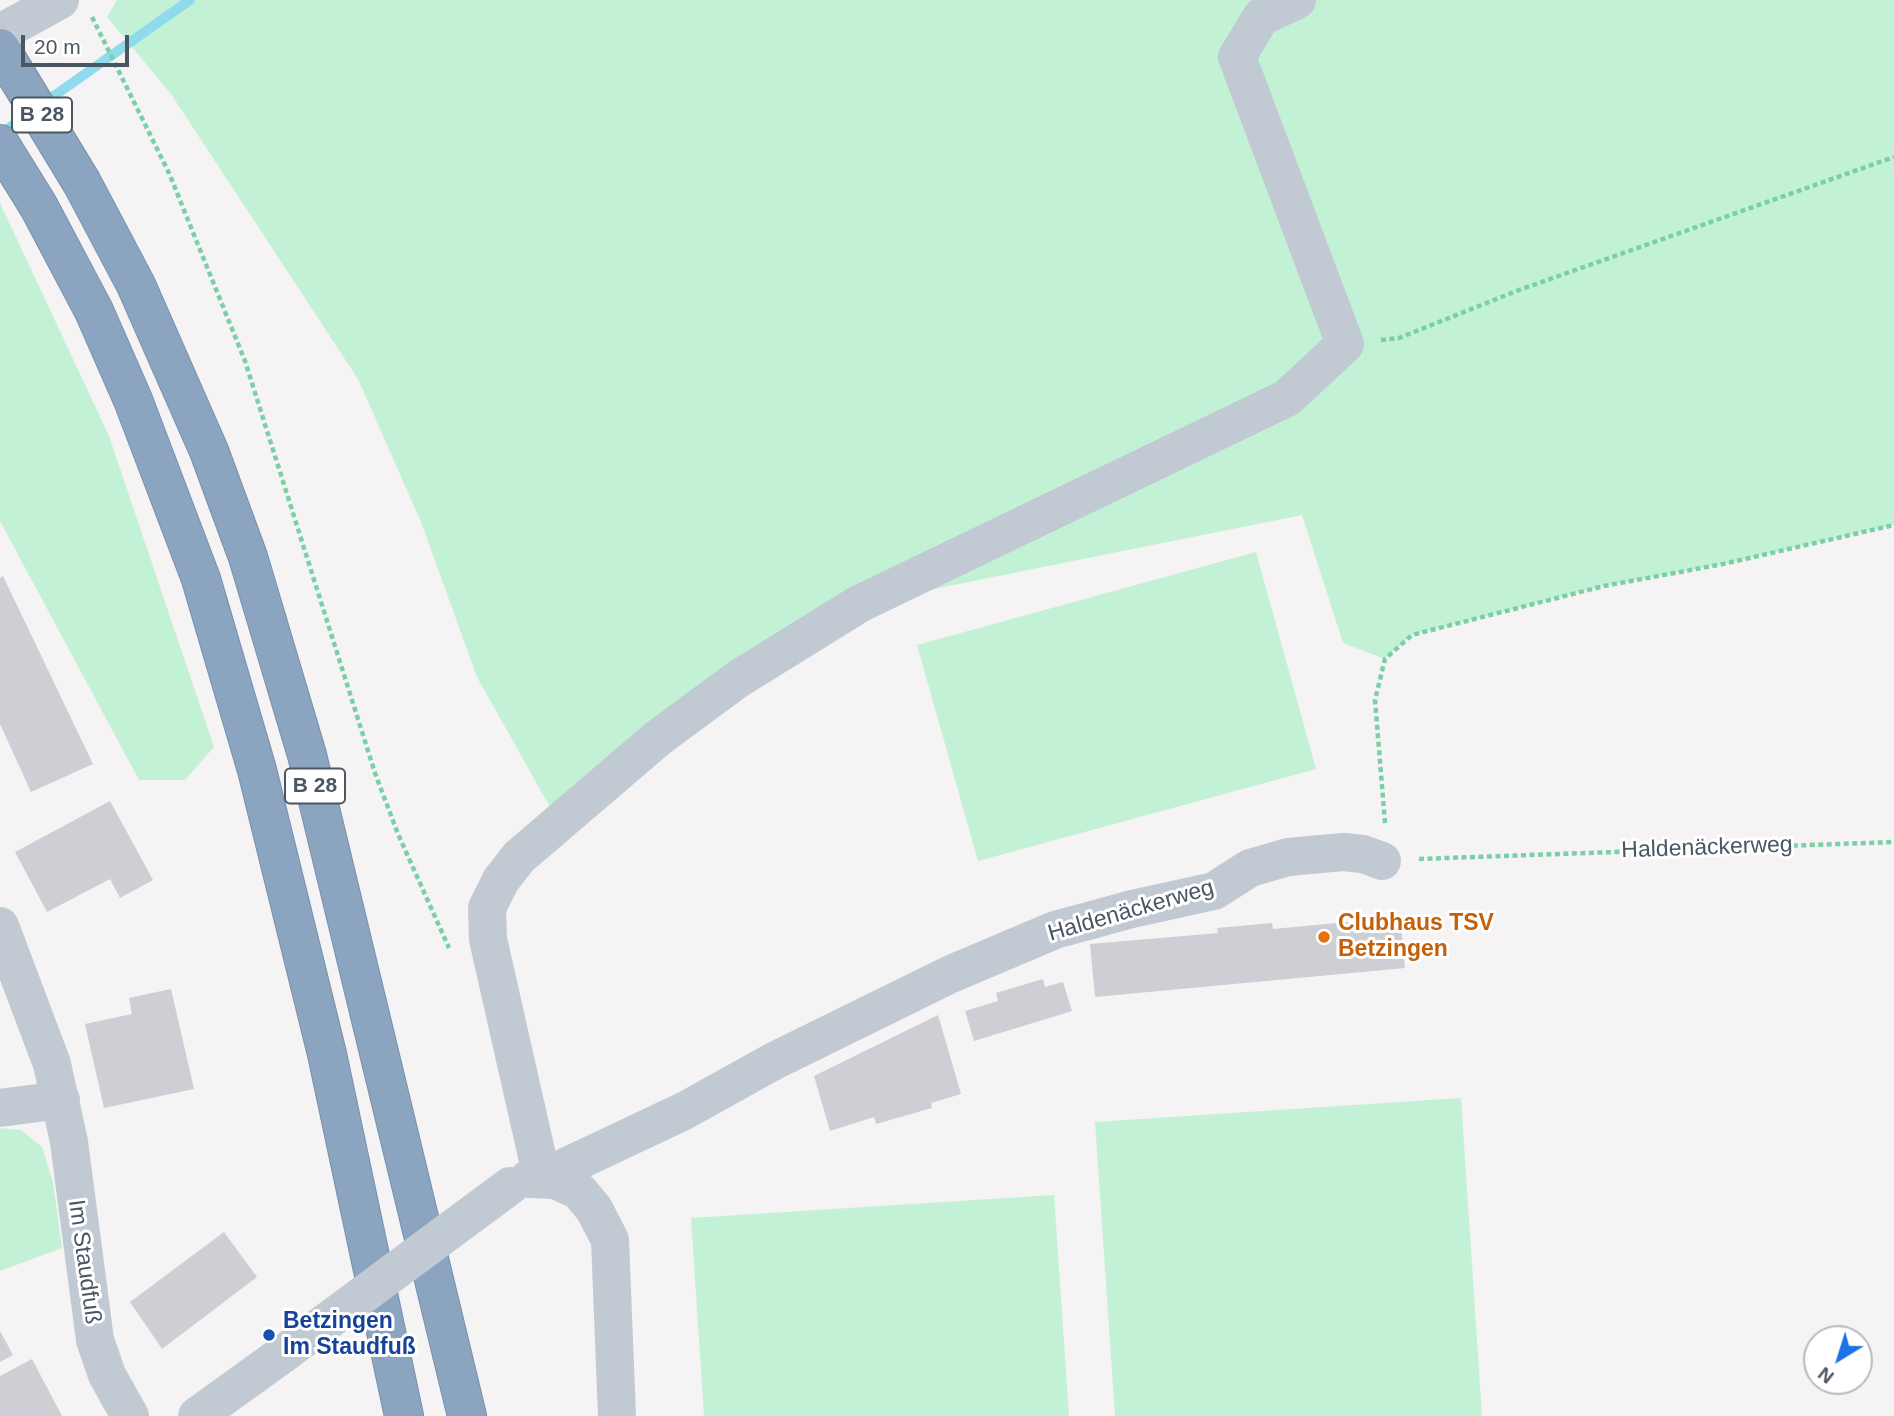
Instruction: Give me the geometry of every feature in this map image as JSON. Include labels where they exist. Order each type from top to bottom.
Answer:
[{"type":"highway","name":"B 28","points":[[0,48],[82,183],[136,285],[209,451],[279,657],[333,859],[467,1416]]},
{"type":"highway","name":"B 28","points":[[0,144],[39,207],[93,311],[133,400],[201,579],[229,667],[327,1054],[404,1416]]},
{"type":"street","points":[[617,1416],[610,1240],[594,1209],[579,1191],[526,1182],[488,939],[487,908],[501,880],[519,857],[658,738],[738,679],[859,604],[1287,398],[1345,344],[1237,57],[1261,17],[1297,0]]},
{"type":"street","points":[[0,33],[73,3]]},
{"type":"street","name":"Haldenäckerweg","points":[[197,1416],[526,1182],[684,1111],[774,1061],[951,974],[1055,930],[1214,891],[1250,868],[1288,857],[1343,852],[1363,854],[1382,861]]},
{"type":"street","name":"Im Staudfuß","points":[[0,926],[40,1028],[61,1100],[95,1340],[107,1375],[130,1416]]},
{"type":"street","points":[[0,1108],[61,1100]]},
{"type":"path","points":[[73,3],[140,111],[195,233],[245,361],[375,773],[398,834],[455,959]]},
{"type":"path","points":[[1345,344],[1399,338],[1519,290],[1894,158]]},
{"type":"path","points":[[1382,861],[1386,806],[1376,700],[1385,659],[1412,635],[1604,586],[1894,525]]},
{"type":"path","name":"Haldenäckerweg","points":[[1382,861],[1894,842]]},
{"type":"green space","points":[[117,0],[1894,0],[1894,525],[1723,564],[1604,586],[1412,635],[1385,659],[1343,643],[1302,515],[859,604],[559,823],[477,677],[421,522],[358,379],[171,94],[107,17]]},
{"type":"green space","points":[[0,203],[109,436],[214,747],[185,780],[139,780],[0,521]]},
{"type":"green space","points":[[1256,552],[1316,769],[978,861],[917,645]]},
{"type":"green space","points":[[1461,1098],[1482,1416],[1115,1416],[1095,1122]]},
{"type":"green space","points":[[0,1128],[21,1130],[42,1147],[53,1182],[62,1248],[0,1271]]},
{"type":"green space","points":[[1054,1195],[1069,1416],[704,1416],[691,1218]]},
{"type":"building","points":[[3,576],[93,764],[31,792],[0,724],[0,578]]},
{"type":"building","points":[[110,801],[153,880],[120,898],[110,879],[47,912],[15,852]]},
{"type":"building","points":[[1400,917],[1405,968],[1095,997],[1090,944],[1218,933],[1217,928],[1272,923],[1273,929]]},
{"type":"building","points":[[1043,979],[1045,987],[1063,982],[1072,1011],[974,1041],[965,1011],[998,1001],[996,993]]},
{"type":"building","points":[[171,989],[194,1089],[104,1108],[85,1024],[132,1014],[129,998]]},
{"type":"building","points":[[938,1015],[961,1094],[931,1103],[932,1108],[876,1124],[874,1117],[830,1131],[814,1076]]},
{"type":"building","points":[[224,1232],[257,1277],[162,1349],[130,1302]]},
{"type":"building","points":[[0,1331],[13,1355],[0,1362]]},
{"type":"building","points":[[32,1359],[62,1416],[0,1416],[0,1376]]},
{"type":"waterway","points":[[0,134],[190,0]]},
{"type":"place","name":"Clubhaus TSV Betzingen","points":[[1324,937]]},
{"type":"place","name":"Betzingen Im Staudfuß","points":[[269,1335]]}]
